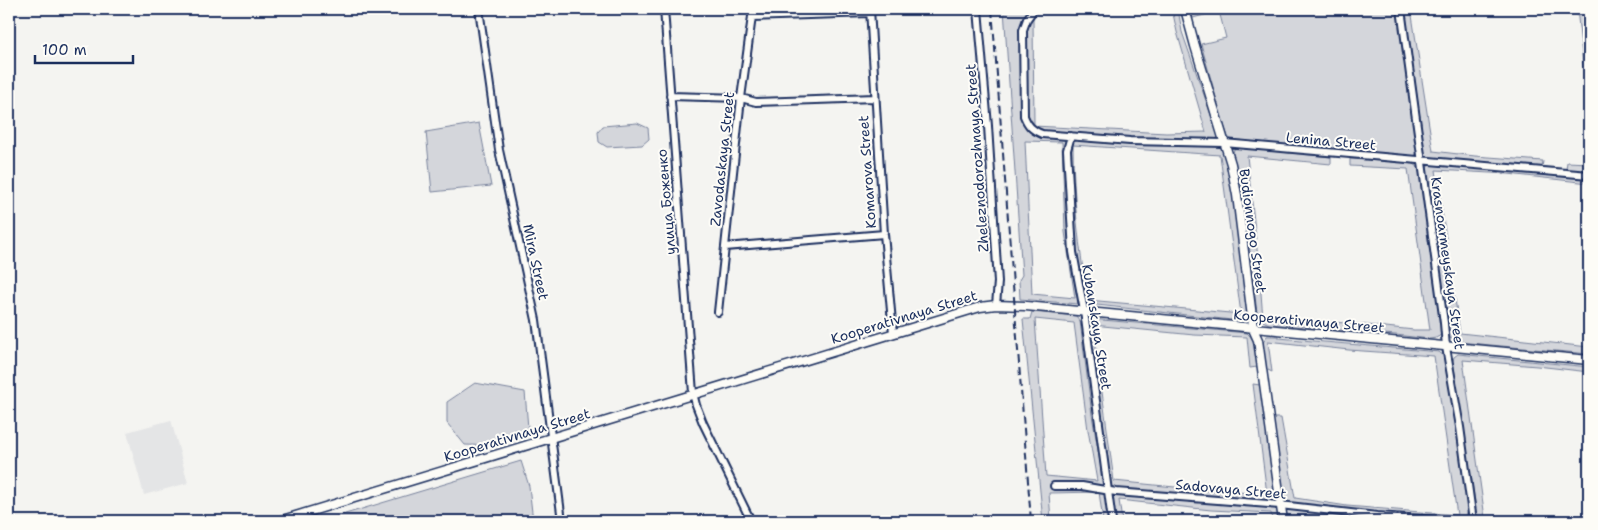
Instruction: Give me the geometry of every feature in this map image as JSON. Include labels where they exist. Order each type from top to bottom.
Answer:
[{"type":"street","name":"Mira Street","points":[[479,9],[499,150],[536,320],[562,521]]},
{"type":"street","name":"улица Боженко","points":[[664,9],[694,394],[703,423],[751,521]]},
{"type":"street","name":"Zavodaskaya Street","points":[[718,312],[741,98],[753,9]]},
{"type":"street","name":"Zheleznodorozhnaya Street","points":[[978,9],[998,282],[996,305]]},
{"type":"street","points":[[1034,9],[1027,19],[1024,30],[1024,116],[1033,131],[1042,134],[1071,136]]},
{"type":"street","name":"Budionnogo Street","points":[[1185,9],[1231,164],[1237,195],[1253,329],[1258,340],[1283,521]]},
{"type":"street","name":"Krasnoarmeyskaya Street","points":[[1401,9],[1446,347],[1460,427],[1473,521]]},
{"type":"street","points":[[752,17],[870,11]]},
{"type":"street","name":"Komarova Street","points":[[870,11],[884,234],[893,333]]},
{"type":"street","points":[[670,96],[741,98],[756,102],[875,98]]},
{"type":"street","name":"Lenina Street","points":[[1071,136],[1130,141],[1224,143],[1589,175]]},
{"type":"street","name":"Kubanskaya Street","points":[[1071,136],[1067,150],[1073,252],[1084,311],[1112,521]]},
{"type":"street","points":[[725,247],[884,234]]},
{"type":"street","name":"Kooperativnaya Street","points":[[279,521],[893,333],[980,307],[996,305],[1084,311],[1253,329],[1589,360]]},
{"type":"street","name":"Sadovaya Street","points":[[1054,486],[1082,486],[1107,490],[1280,505],[1407,520],[1453,521]]},
{"type":"shaded area","points":[[1004,9],[1031,9],[1020,47],[1022,119],[1034,134],[1064,139],[1066,142],[1065,154],[1078,304],[1020,299],[1019,280],[1022,275]],"holes":[[[1025,141],[1062,142],[1065,232],[1075,298],[1032,294]]]},
{"type":"shaded area","points":[[1038,9],[1033,19],[1034,126],[1166,133],[1206,132],[1177,32],[1172,9],[1178,9],[1182,32],[1219,138],[1215,141],[1184,141],[1047,133],[1036,130],[1027,120],[1025,44],[1026,28],[1035,10]]},
{"type":"shaded area","points":[[1190,9],[1399,9],[1417,152],[1415,156],[1235,143],[1228,137],[1201,44],[1226,38],[1219,11],[1193,18]]},
{"type":"shaded area","points":[[1405,9],[1411,9],[1433,151],[1543,161],[1542,168],[1427,158]]},
{"type":"shaded area","points":[[1577,9],[1587,9],[1589,28],[1589,104],[1583,64]]},
{"type":"shaded area","points":[[479,123],[491,186],[432,192],[426,132]]},
{"type":"shaded area","points":[[637,123],[648,128],[649,139],[642,145],[607,147],[599,142],[598,132],[603,126]]},
{"type":"shaded area","points":[[1077,139],[1145,144],[1215,146],[1221,148],[1224,151],[1230,175],[1248,315],[1242,315],[1241,321],[1088,304],[1076,263],[1069,149],[1071,141]],"holes":[[[1073,145],[1220,155],[1241,314],[1088,300],[1077,223]]]},
{"type":"shaded area","points":[[1234,149],[1331,157],[1331,164],[1247,156],[1263,319],[1348,323],[1430,330],[1408,169],[1350,166],[1350,159],[1412,163],[1419,170],[1442,329],[1441,335],[1430,339],[1269,324],[1263,321],[1257,313],[1243,193],[1233,154]]},
{"type":"shaded area","points":[[1567,162],[1589,163],[1589,172],[1566,169]]},
{"type":"shaded area","points":[[1433,164],[1589,177],[1589,183],[1508,174],[1436,170],[1460,333],[1589,347],[1589,354],[1458,342],[1450,337],[1426,170],[1428,166]]},
{"type":"shaded area","points":[[1032,312],[1076,316],[1080,321],[1092,415],[1110,521],[1103,521],[1099,492],[1049,493],[1051,521],[1043,521],[1023,319],[1030,319]],"holes":[[[1035,319],[1074,323],[1088,430],[1097,481],[1046,476]]]},
{"type":"shaded area","points":[[1091,319],[1247,333],[1253,340],[1257,367],[1250,368],[1247,337],[1194,335],[1093,325],[1114,481],[1267,494],[1253,384],[1260,385],[1276,498],[1274,501],[1178,496],[1110,486],[1087,322]]},
{"type":"shaded area","points":[[1267,336],[1439,352],[1444,356],[1447,364],[1463,466],[1468,510],[1465,516],[1458,520],[1448,520],[1288,503],[1282,488],[1272,418],[1281,418],[1295,498],[1347,506],[1457,515],[1434,356],[1349,350],[1268,341],[1272,372],[1266,369],[1263,344]]},
{"type":"shaded area","points":[[1458,354],[1589,367],[1589,372],[1463,360],[1485,518],[1514,521],[1478,521],[1453,361],[1454,357]]},
{"type":"shaded area","points":[[475,383],[525,392],[528,428],[512,438],[498,443],[465,445],[447,423],[447,402]]},
{"type":"shaded area","points":[[171,420],[188,483],[144,495],[127,432]]},
{"type":"shaded area","points":[[521,461],[529,486],[533,521],[322,521]]},
{"type":"shaded area","points":[[1113,495],[1273,507],[1277,511],[1279,521],[1272,521],[1271,513],[1211,510],[1119,500],[1122,521],[1115,521],[1112,499]]},
{"type":"shaded area","points":[[1287,510],[1419,521],[1335,521],[1295,517],[1296,521],[1286,521],[1285,514]]},
{"type":"railway","points":[[992,9],[1031,521]]}]
